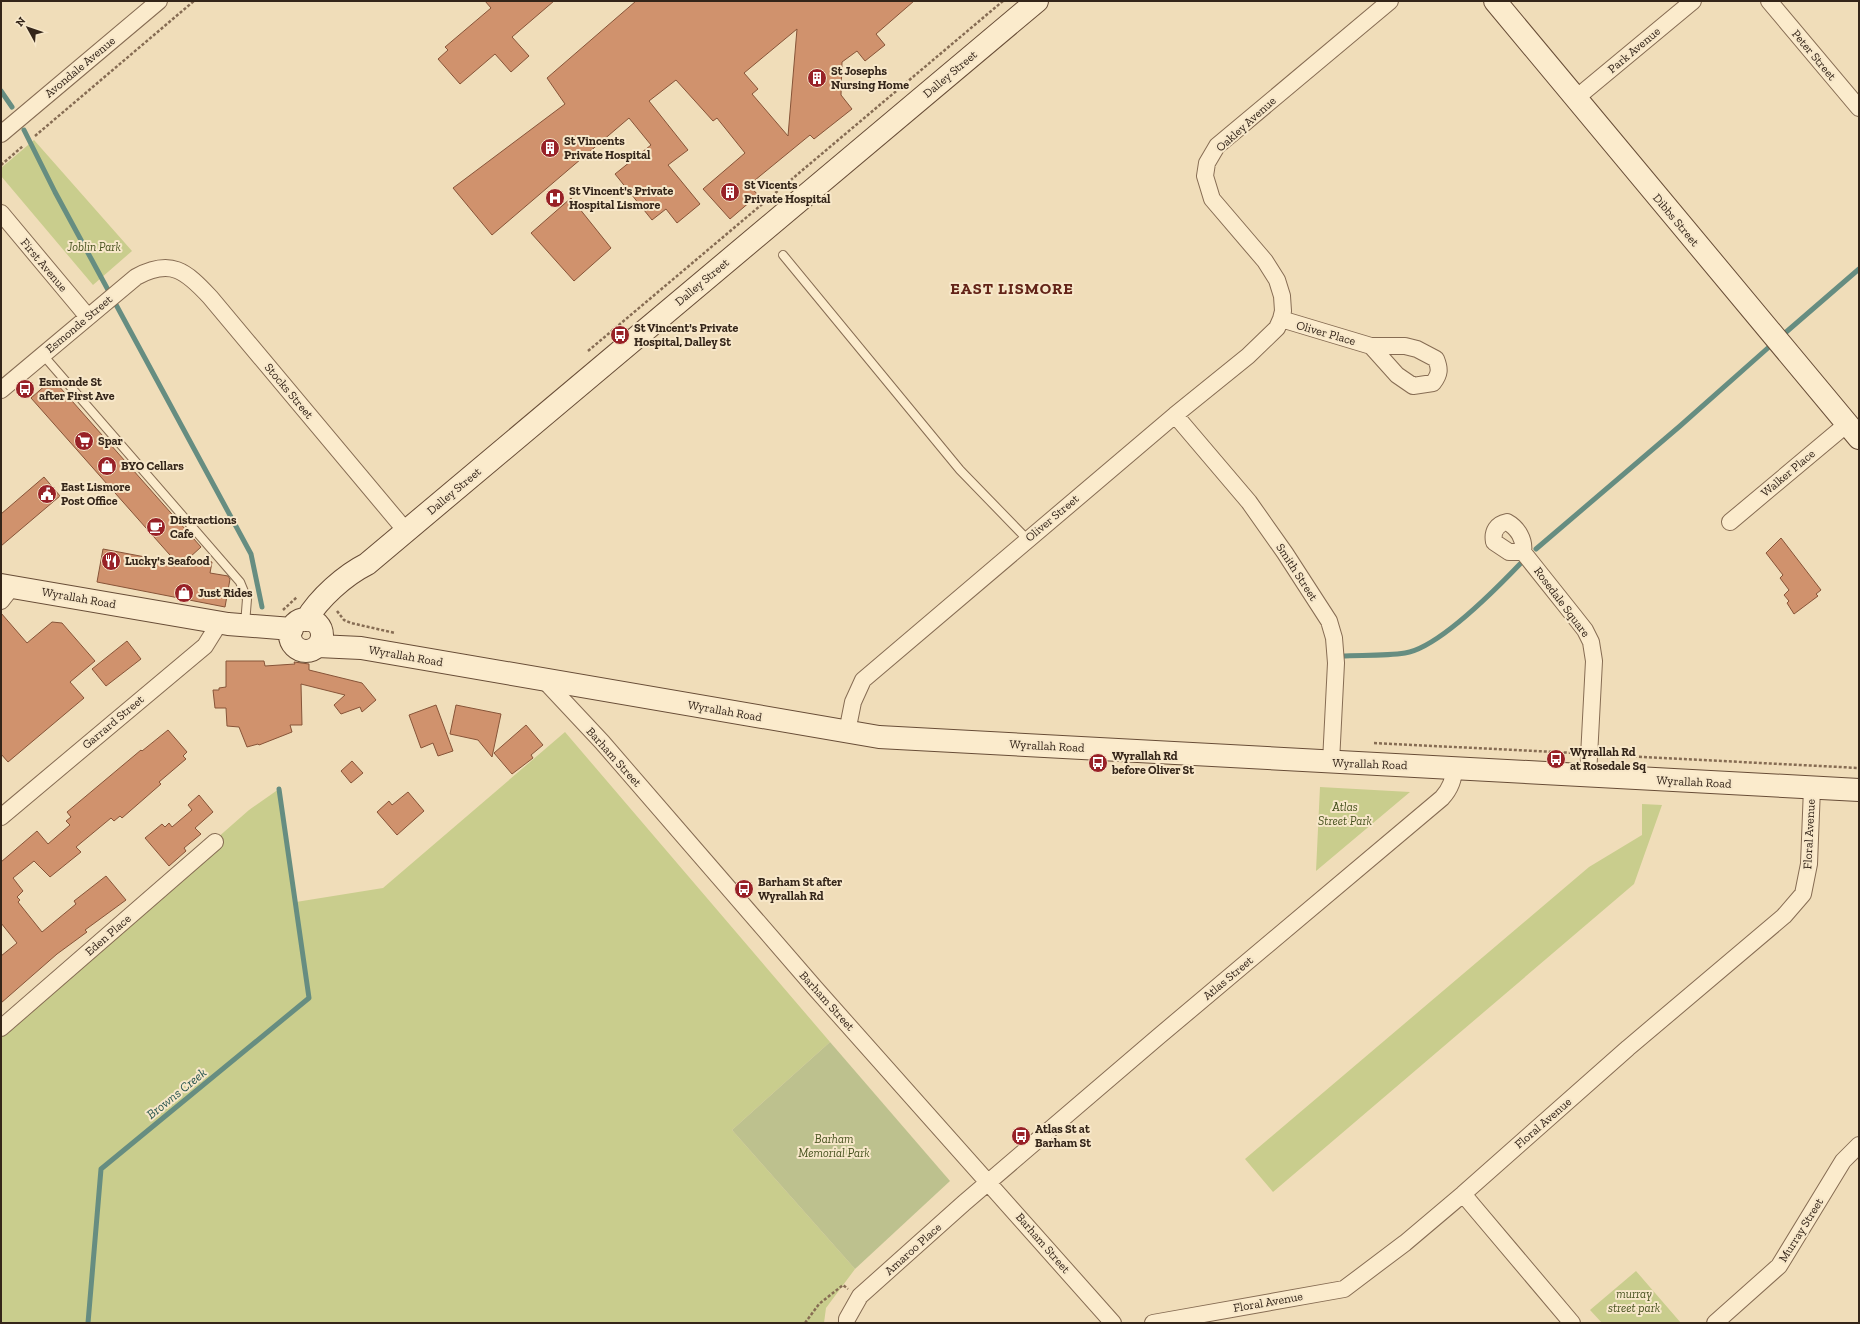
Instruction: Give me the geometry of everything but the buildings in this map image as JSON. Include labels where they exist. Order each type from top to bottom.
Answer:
[{"type":"main road","name":"Dalley Street","points":[[308,633],[324,597],[351,574],[367,564],[1037,1]]},
{"type":"main road","name":"Dibbs Street","points":[[1495,1],[1575,99],[1853,431]]},
{"type":"main road","name":"Dalley Street","points":[[308,633],[331,604],[364,570],[367,564]]},
{"type":"main road","name":"Wyrallah Road","points":[[5,591],[231,624],[233,628],[249,633],[308,633],[361,648],[847,732],[887,737],[1859,790]]},
{"type":"street","name":"Avondale Avenue","points":[[1,134],[159,1]]},
{"type":"street","name":"Oakley Avenue","points":[[1281,320],[1282,296],[1277,280],[1265,261],[1212,199],[1205,176],[1208,163],[1217,146],[1390,1]]},
{"type":"street","name":"Park Avenue","points":[[1575,99],[1693,1]]},
{"type":"street","name":"Peter Street","points":[[1769,1],[1859,108]]},
{"type":"street","name":"First Avenue","points":[[1,213],[88,317]]},
{"type":"street","name":"Stocks Street","points":[[162,267],[184,272],[210,297],[406,531]]},
{"type":"street","name":"Esmonde Street","points":[[1,390],[136,277],[149,270],[162,267]]},
{"type":"street","name":"Oliver Place","points":[[1281,320],[1371,346]]},
{"type":"street","name":"Oliver Street","points":[[847,732],[852,702],[863,680],[1175,414],[1248,356],[1277,328],[1281,320]]},
{"type":"street","name":"Smith Street","points":[[1175,414],[1249,502],[1285,553],[1329,621],[1334,638],[1336,664],[1331,762]]},
{"type":"street","name":"Walker Place","points":[[1730,522],[1853,431]]},
{"type":"street","name":"Rosedale Square","points":[[1523,552],[1585,630],[1591,642],[1594,661],[1588,776]]},
{"type":"street","name":"Garrard Street","points":[[1,817],[231,624]]},
{"type":"street","name":"Barham Street","points":[[542,679],[602,742],[815,988],[1113,1323]]},
{"type":"street","name":"Atlas Street","points":[[989,1182],[1164,1032],[1442,798],[1450,789],[1456,767]]},
{"type":"street","name":"Floral Avenue","points":[[1153,1323],[1344,1289],[1405,1243],[1463,1194],[1628,1048],[1784,916],[1803,894],[1808,871],[1812,788]]},
{"type":"street","name":"Eden Place","points":[[1,1028],[215,842]]},
{"type":"street","name":"Murray Street","points":[[1715,1323],[1779,1266],[1842,1160],[1859,1145]]},
{"type":"street","name":"Amaroo Place","points":[[847,1323],[847,1319],[860,1296],[989,1182]]},
{"type":"street","points":[[1463,1194],[1572,1323]]},
{"type":"lane","points":[[783,255],[960,470],[1027,539]]},
{"type":"lane","points":[[43,355],[240,582],[247,599],[231,624]]},
{"type":"path","points":[[35,136],[194,1]]},
{"type":"path","points":[[585,354],[1003,1]]},
{"type":"path","points":[[1,165],[23,146]]},
{"type":"path","points":[[331,604],[344,620],[351,623],[401,634]]},
{"type":"path","points":[[1370,743],[1859,768]]},
{"type":"path","points":[[805,1323],[818,1304],[843,1286],[860,1296]]},
{"type":"green space","name":"Joblin Park","points":[[34,140],[132,251],[93,285],[1,176],[1,168]]},
{"type":"green space","points":[[565,732],[830,1042],[732,1130],[855,1269],[826,1308],[824,1323],[1,1323],[1,1028],[249,810],[279,789],[296,902],[383,888]]},
{"type":"green space","name":"Atlas Street Park","points":[[1320,787],[1410,792],[1316,871]]},
{"type":"green space","points":[[1642,804],[1662,805],[1634,884],[1273,1192],[1245,1159],[1589,867],[1642,835]]},
{"type":"green space","name":"Barham Memorial Park","points":[[830,1042],[950,1181],[855,1269],[732,1130]]},
{"type":"green space","name":"murray street park","points":[[1636,1271],[1681,1323],[1602,1323],[1590,1310]]},
{"type":"waterway","points":[[1,91],[12,107]]},
{"type":"waterway","points":[[24,130],[55,192],[251,554],[262,607]]},
{"type":"waterway","points":[[1785,333],[1859,269]]},
{"type":"waterway","points":[[1536,549],[1680,426],[1769,347]]},
{"type":"waterway","points":[[1341,656],[1397,654],[1418,649],[1434,640],[1466,616],[1520,564]]},
{"type":"waterway","name":"Browns Creek","points":[[88,1323],[101,1169],[309,998],[279,789]]},
{"type":"place","name":"St Josephs Nursing Home","points":[[817,78]]},
{"type":"place","name":"St Vincents Private Hospital","points":[[550,148]]},
{"type":"place","name":"St Vicents Private Hospital","points":[[730,192]]},
{"type":"place","name":"St Vincent's Private Hospital Lismore","points":[[555,198]]},
{"type":"place","name":"St Vincent's Private Hospital, Dalley St","points":[[620,335]]},
{"type":"place","name":"Esmonde St after First Ave","points":[[25,389]]},
{"type":"place","name":"Spar","points":[[84,441]]},
{"type":"place","name":"BYO Cellars","points":[[107,466]]},
{"type":"place","name":"East Lismore Post Office","points":[[47,494]]},
{"type":"place","name":"Distractions Cafe","points":[[156,527]]},
{"type":"place","name":"Lucky's Seafood","points":[[111,561]]},
{"type":"place","name":"Just Rides","points":[[184,593]]},
{"type":"place","name":"Wyrallah Rd at Rosedale Sq","points":[[1556,759]]},
{"type":"place","name":"Wyrallah Rd before Oliver St","points":[[1098,763]]},
{"type":"place","name":"Barham St after Wyrallah Rd","points":[[744,889]]},
{"type":"place","name":"Atlas St at Barham St","points":[[1021,1136]]},
{"type":"district","name":"EAST LISMORE","points":[[1012,288]]}]
